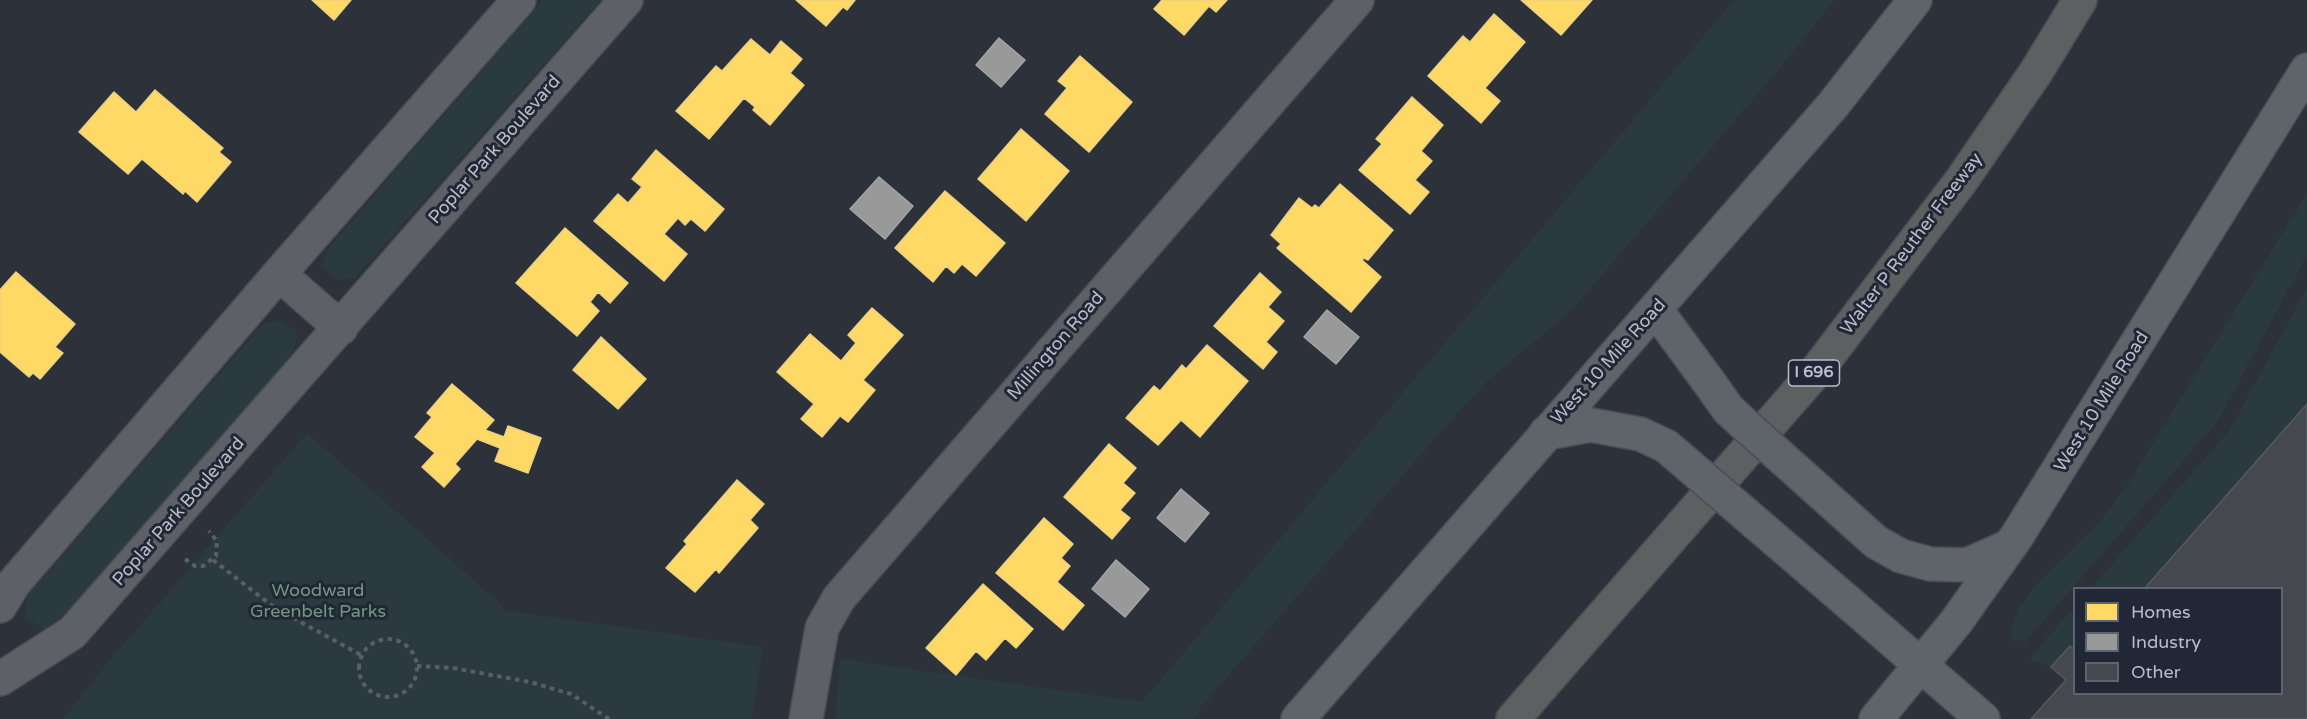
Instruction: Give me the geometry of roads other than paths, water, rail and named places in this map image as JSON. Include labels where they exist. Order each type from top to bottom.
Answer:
[{"type":"highway","name":"Walter P Reuther Freeway","points":[[1513,719],[1818,369],[1961,181],[2036,72],[2080,0]]},
{"type":"main road","name":"West 10 Mile Road","points":[[1298,719],[1833,105],[1915,0]]},
{"type":"main road","name":"West 10 Mile Road","points":[[1876,719],[1984,585],[2010,546],[2307,70]]},
{"type":"main road","points":[[1656,310],[1728,409],[1876,542],[1901,556],[1930,564],[1967,566],[2010,546]]},
{"type":"main road","points":[[1546,433],[1591,425],[1640,434],[1666,446],[1983,719]]},
{"type":"street","points":[[0,606],[14,583],[279,274],[519,0]]},
{"type":"street","name":"Poplar Park Boulevard","points":[[0,679],[72,633],[626,0]]},
{"type":"street","name":"Millington Road","points":[[806,719],[822,628],[838,598],[1357,0]]},
{"type":"street","points":[[279,274],[341,328]]},
{"type":"park label","name":"Woodward Greenbelt Parks","points":[[318,601]]}]
